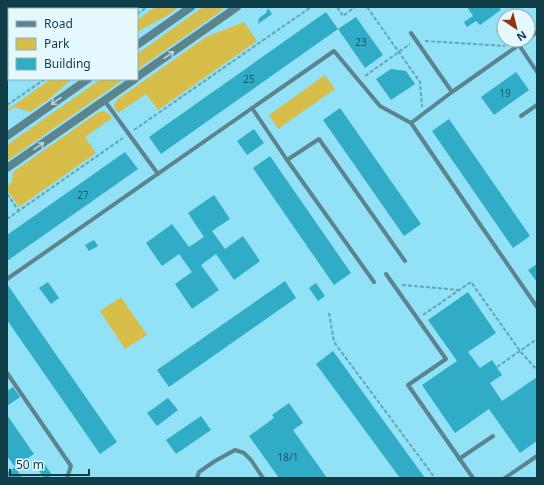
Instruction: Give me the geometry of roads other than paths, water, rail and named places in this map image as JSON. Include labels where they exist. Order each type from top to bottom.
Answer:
[{"type":"street","points":[[138,44],[191,7]]},
{"type":"street","points":[[138,77],[237,7]]},
{"type":"street","points":[[7,136],[87,80]]},
{"type":"street","points":[[7,168],[133,80]]},
{"type":"lane","points":[[411,33],[452,92]]},
{"type":"lane","points":[[411,123],[514,48]]},
{"type":"lane","points":[[519,48],[537,72]]},
{"type":"lane","points":[[7,279],[334,51],[380,106],[411,123],[537,307]]},
{"type":"lane","points":[[104,100],[158,174]]},
{"type":"lane","points":[[521,116],[537,104]]},
{"type":"lane","points":[[252,108],[374,282]]},
{"type":"lane","points":[[288,160],[319,139],[405,261]]},
{"type":"lane","points":[[386,274],[446,358],[408,385],[473,478]]},
{"type":"lane","points":[[7,373],[71,466],[67,478]]},
{"type":"lane","points":[[460,459],[493,436]]},
{"type":"lane","points":[[197,478],[199,472],[235,450],[244,452],[263,478]]},
{"type":"lane","points":[[505,478],[537,456]]}]
